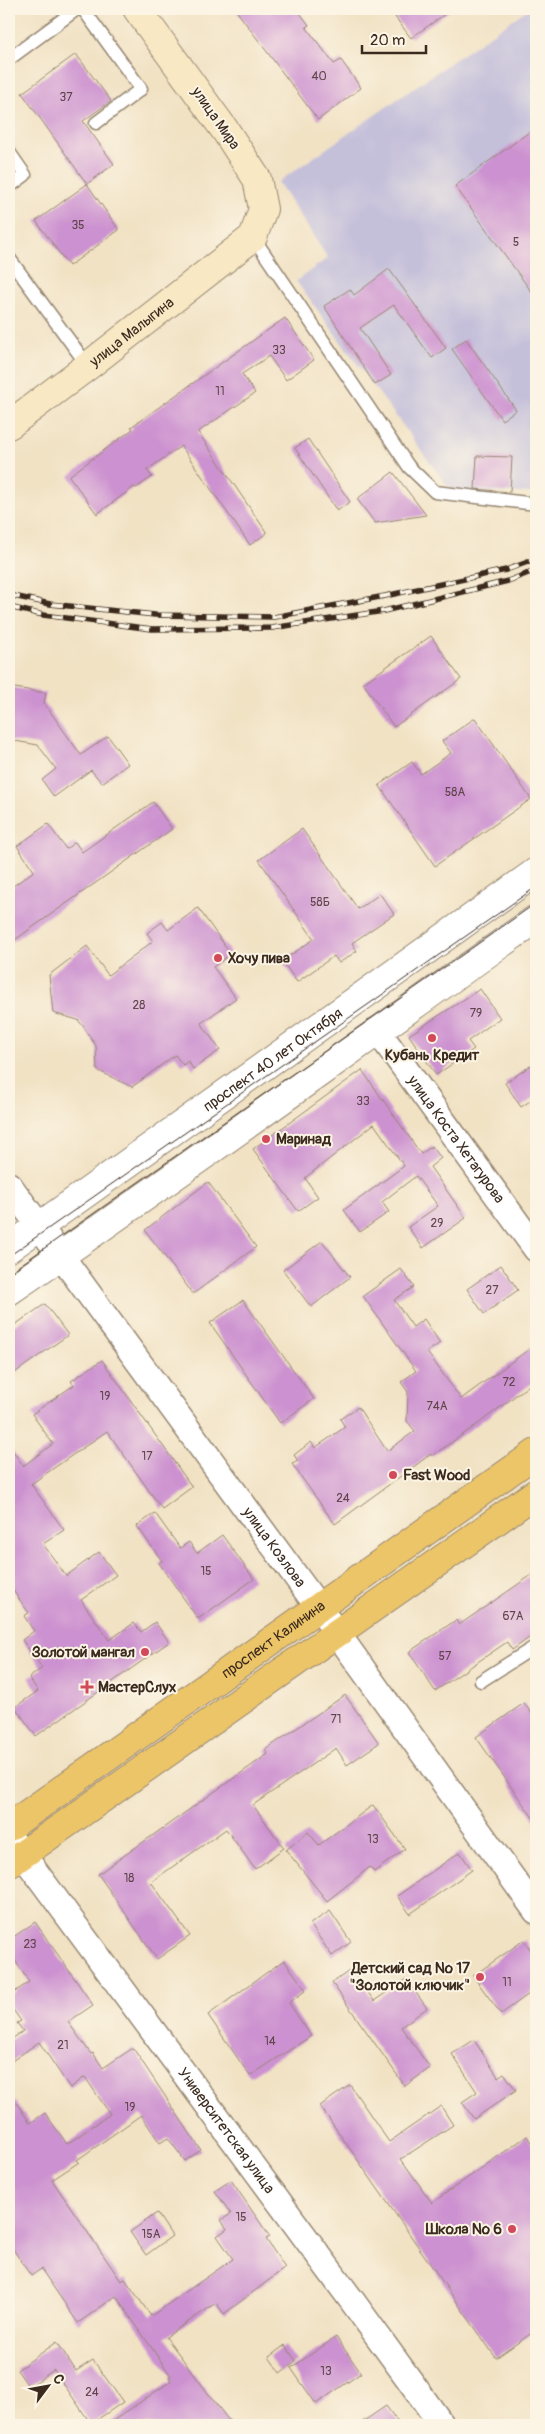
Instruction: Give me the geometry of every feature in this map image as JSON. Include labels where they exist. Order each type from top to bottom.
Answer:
[{"type":"main road","name":"улица Мира","points":[[139,10],[227,133],[257,179],[263,209],[253,237]]},
{"type":"main road","name":"улица Малыгина","points":[[9,425],[253,237]]},
{"type":"main road","name":"проспект Калинина","points":[[9,1826],[536,1453]]},
{"type":"main road","points":[[13,1852],[338,1634],[536,1493]]},
{"type":"street","name":"проспект 40 лет Октября","points":[[9,1248],[536,872]]},
{"type":"street","points":[[9,1291],[225,1141],[377,1030],[536,919]]},
{"type":"street","name":"улица Коста Хетагурова","points":[[377,1030],[536,1249]]},
{"type":"street","name":"улица Козлова","points":[[9,1185],[338,1634],[536,1911]]},
{"type":"street","name":"Университетская улица","points":[[13,1852],[442,2425]]},
{"type":"lane","points":[[9,59],[77,9]]},
{"type":"lane","points":[[83,9],[140,89],[96,123]]},
{"type":"lane","points":[[9,152],[25,175],[9,187]]},
{"type":"lane","points":[[253,237],[409,466],[435,492],[536,504]]},
{"type":"lane","points":[[9,258],[88,366]]},
{"type":"lane","points":[[481,1681],[536,1646]]},
{"type":"shaded area","points":[[528,9],[536,9],[536,493],[452,492],[296,281],[328,258],[278,182]]},
{"type":"building","points":[[235,9],[297,9],[309,25],[306,27],[334,64],[341,60],[361,88],[318,120]]},
{"type":"building","points":[[389,9],[452,9],[411,38]]},
{"type":"building","points":[[76,54],[111,101],[83,121],[114,164],[87,184],[22,93]]},
{"type":"building","points":[[536,127],[536,298],[455,186]]},
{"type":"building","points":[[87,184],[119,230],[69,266],[36,221]]},
{"type":"building","points":[[389,269],[446,348],[432,358],[394,305],[360,328],[391,375],[375,385],[324,306],[350,289],[354,295]]},
{"type":"building","points":[[285,318],[314,360],[286,380],[269,356],[242,374],[255,393],[198,432],[267,533],[250,545],[181,446],[147,470],[152,477],[136,488],[134,487],[97,514],[69,476],[133,429],[131,427]]},
{"type":"building","points":[[466,339],[516,410],[502,420],[452,349]]},
{"type":"building","points":[[308,439],[350,502],[337,511],[295,448]]},
{"type":"building","points":[[477,456],[512,457],[510,492],[475,489]]},
{"type":"building","points":[[393,472],[426,515],[375,523],[357,499]]},
{"type":"building","points":[[431,636],[461,679],[394,727],[363,683]]},
{"type":"building","points":[[9,687],[46,693],[44,703],[81,755],[108,736],[128,764],[102,783],[91,770],[54,797],[42,780],[56,769],[38,745],[9,740]]},
{"type":"building","points":[[475,718],[531,799],[435,866],[379,785],[412,762],[421,774],[451,753],[442,741]]},
{"type":"building","points":[[153,802],[172,829],[9,944],[9,889],[34,871],[17,846],[48,824],[66,849],[75,842],[82,852]]},
{"type":"building","points":[[302,829],[358,909],[380,894],[394,914],[352,943],[357,951],[339,963],[334,956],[297,982],[282,961],[314,939],[259,860]]},
{"type":"building","points":[[198,908],[231,954],[213,967],[236,998],[201,1023],[220,1050],[193,1069],[188,1061],[183,1065],[175,1055],[132,1087],[97,1070],[96,1046],[83,1026],[78,1020],[53,1013],[49,975],[87,946],[108,975],[153,941],[147,933],[162,922],[168,930]]},
{"type":"building","points":[[480,989],[500,1018],[468,1041],[474,1049],[436,1075],[409,1035]]},
{"type":"building","points":[[536,1062],[536,1097],[521,1107],[505,1083]]},
{"type":"building","points":[[362,1070],[421,1154],[432,1146],[441,1158],[430,1167],[466,1218],[423,1248],[408,1227],[438,1206],[416,1176],[382,1202],[389,1212],[360,1232],[344,1210],[404,1166],[374,1124],[305,1178],[318,1197],[298,1211],[253,1149]]},
{"type":"building","points":[[208,1182],[256,1247],[193,1294],[145,1230]]},
{"type":"building","points":[[322,1241],[350,1277],[311,1307],[283,1270]]},
{"type":"building","points":[[501,1265],[518,1290],[484,1314],[467,1289]]},
{"type":"building","points":[[401,1269],[414,1287],[394,1300],[413,1327],[424,1319],[440,1343],[427,1352],[461,1399],[536,1344],[536,1380],[478,1424],[432,1456],[431,1454],[335,1524],[292,1464],[298,1461],[294,1455],[311,1442],[315,1448],[345,1427],[340,1419],[358,1407],[387,1451],[415,1431],[407,1421],[408,1392],[401,1382],[416,1371],[363,1296]]},
{"type":"building","points":[[243,1300],[314,1399],[280,1423],[210,1323]]},
{"type":"building","points":[[45,1304],[68,1335],[9,1377],[9,1329]]},
{"type":"building","points":[[102,1360],[192,1487],[162,1509],[107,1431],[31,1484],[64,1530],[43,1544],[66,1576],[99,1552],[116,1575],[81,1600],[109,1640],[134,1623],[141,1632],[155,1622],[169,1642],[36,1736],[15,1707],[38,1691],[29,1678],[42,1668],[22,1640],[34,1631],[24,1616],[29,1613],[9,1585],[9,1445],[23,1466],[53,1444],[32,1414],[74,1385],[71,1381]]},
{"type":"building","points":[[155,1513],[180,1548],[189,1542],[197,1553],[222,1535],[254,1579],[198,1619],[159,1563],[162,1561],[137,1526]]},
{"type":"building","points":[[536,1572],[536,1633],[512,1650],[507,1642],[435,1691],[409,1652],[456,1620],[459,1625]]},
{"type":"building","points":[[345,1695],[379,1743],[347,1765],[336,1748],[253,1805],[284,1848],[255,1869],[226,1829],[151,1882],[190,1936],[157,1959],[98,1874],[268,1754],[265,1750]]},
{"type":"building","points":[[524,1703],[536,1720],[536,1822],[476,1737]]},
{"type":"building","points":[[373,1805],[405,1849],[374,1872],[370,1867],[327,1901],[286,1850],[308,1832],[319,1845]]},
{"type":"building","points":[[460,1852],[472,1870],[410,1914],[397,1896]]},
{"type":"building","points":[[330,1911],[351,1942],[332,1956],[310,1924]]},
{"type":"building","points":[[35,1922],[93,2005],[68,2022],[91,2054],[93,2053],[103,2068],[133,2048],[201,2150],[185,2161],[168,2138],[160,2143],[141,2115],[52,2180],[121,2281],[125,2279],[151,2316],[233,2259],[217,2236],[227,2229],[221,2220],[231,2214],[215,2191],[231,2180],[270,2237],[266,2239],[285,2268],[224,2314],[216,2303],[166,2337],[232,2425],[107,2425],[171,2381],[169,2377],[171,2376],[116,2296],[78,2323],[41,2269],[31,2276],[9,2243],[9,2092],[30,2123],[45,2113],[67,2144],[110,2114],[85,2077],[70,2088],[39,2042],[9,2063],[9,2041],[23,2031],[17,2023],[21,2021],[9,2004],[9,1996],[29,1982],[9,1951],[9,1940]]},
{"type":"building","points":[[524,1940],[536,1958],[536,1989],[501,2014],[473,1976]]},
{"type":"building","points":[[284,1960],[306,1990],[289,2003],[311,2036],[250,2076],[208,2015]]},
{"type":"building","points":[[352,1969],[374,2001],[406,1979],[427,2008],[401,2027],[430,2068],[405,2086],[332,1983]]},
{"type":"building","points":[[474,2040],[498,2077],[504,2073],[516,2090],[474,2119],[462,2102],[477,2092],[452,2054]]},
{"type":"building","name":"Школа № 6","points":[[350,2085],[389,2142],[441,2106],[453,2125],[401,2159],[432,2203],[527,2136],[536,2150],[536,2330],[496,2358],[320,2106]]},
{"type":"building","points":[[157,2213],[172,2236],[146,2255],[130,2232]]},
{"type":"building","points":[[336,2337],[361,2373],[316,2404],[291,2368]]},
{"type":"building","points":[[57,2342],[76,2371],[93,2360],[123,2402],[91,2424],[54,2370],[29,2387],[17,2370]]},
{"type":"building","points":[[285,2345],[296,2361],[280,2373],[269,2357]]},
{"type":"building","points":[[386,2406],[400,2425],[358,2425]]},
{"type":"tram line","points":[[9,1256],[536,887]]},
{"type":"tram line","points":[[9,1273],[536,903]]},
{"type":"railway","points":[[9,595],[50,604],[155,615],[274,617],[506,570],[536,559]]},
{"type":"railway","points":[[9,607],[43,615],[152,629],[272,628],[384,611],[508,581],[536,570]]},
{"type":"place","name":"Хочу пива","points":[[218,958]]},
{"type":"place","name":"Кубань Кредит","points":[[432,1038]]},
{"type":"place","name":"Маринад","points":[[266,1139]]},
{"type":"place","name":"Fast Wood","points":[[393,1475]]},
{"type":"place","name":"Золотой мангал","points":[[145,1652]]},
{"type":"place","name":"МастерСлух","points":[[87,1687]]},
{"type":"place","name":"Детский сад № 17 \"Золотой ключик\"","points":[[480,1977]]},
{"type":"place","name":"Школа № 6","points":[[512,2229]]}]
